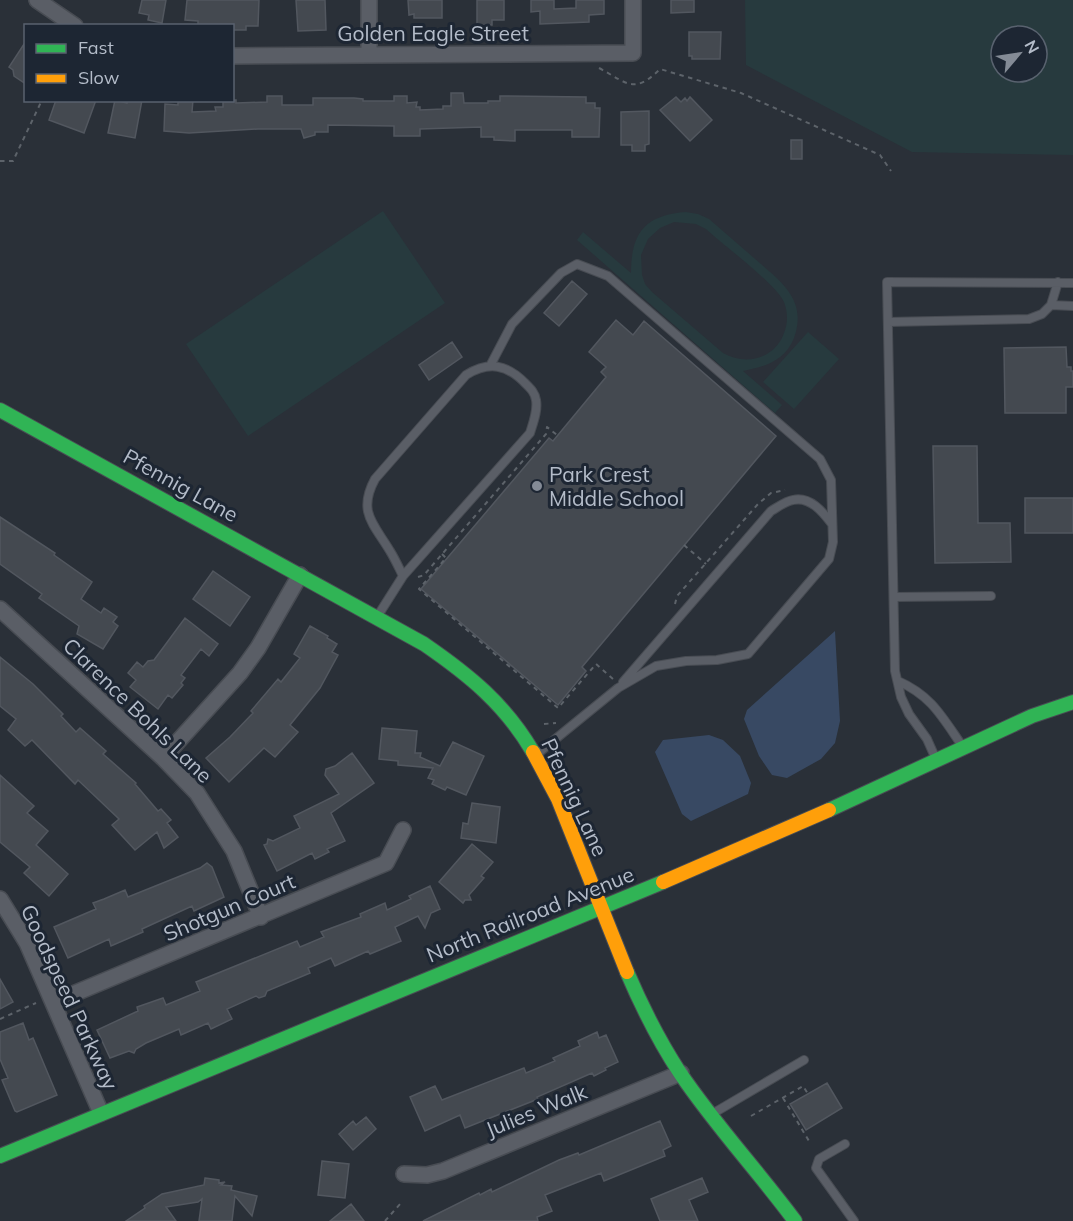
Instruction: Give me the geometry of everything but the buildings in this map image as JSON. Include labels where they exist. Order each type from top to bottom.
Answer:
[{"type":"street","points":[[37,0],[72,24]]},
{"type":"street","points":[[369,0],[369,54]]},
{"type":"street","name":"Golden Eagle Street","points":[[234,56],[633,53],[633,0]]},
{"type":"street","name":"Pfennig Lane","points":[[0,410],[424,644],[463,671],[498,703],[536,755],[560,802],[639,999],[666,1051],[711,1115],[775,1192],[795,1221]]},
{"type":"street","points":[[163,758],[240,673],[258,648],[300,575]]},
{"type":"street","name":"Clarence Bohls Lane","points":[[0,609],[163,758],[197,793],[234,851],[261,917]]},
{"type":"street","name":"North Railroad Avenue","points":[[0,1156],[602,908],[802,822],[1032,716],[1073,702]]},
{"type":"street","name":"Shotgun Court","points":[[46,1002],[261,917],[386,863],[403,830]]},
{"type":"street","name":"Goodspeed Parkway","points":[[0,899],[27,943],[46,1002],[100,1113]]},
{"type":"street","name":"Julies Walk","points":[[405,1174],[427,1175],[443,1172],[681,1073]]},
{"type":"lane","points":[[490,366],[512,324],[561,273],[577,264],[608,276],[820,459],[831,480],[833,542],[829,559],[748,654],[717,660],[686,661],[656,666],[618,688],[536,755]]},
{"type":"lane","points":[[936,760],[927,739],[909,714],[901,697],[895,671],[887,282],[1073,283]]},
{"type":"lane","points":[[888,322],[1029,319],[1042,314],[1051,305],[1058,282]]},
{"type":"lane","points":[[1051,305],[1073,306]]},
{"type":"lane","points":[[377,618],[403,576],[530,433],[537,401],[533,392],[519,376],[503,367],[478,368],[466,375],[375,479],[370,489],[367,512],[403,576]]},
{"type":"lane","points":[[618,688],[771,511],[794,499],[808,502],[820,509],[833,525]]},
{"type":"lane","points":[[895,597],[991,596]]},
{"type":"lane","points":[[898,681],[912,687],[927,698],[963,747]]},
{"type":"lane","points":[[711,1115],[804,1060]]},
{"type":"lane","points":[[844,1144],[819,1159],[816,1168],[854,1221]]},
{"type":"path","points":[[588,68],[600,68],[618,81],[634,85],[647,82],[660,69],[741,93],[880,155],[891,171]]},
{"type":"path","points":[[0,161],[13,161],[41,102]]},
{"type":"path","points":[[414,579],[424,575],[546,434],[547,427],[557,435]]},
{"type":"path","points":[[684,545],[706,564]]},
{"type":"path","points":[[442,554],[446,558],[419,589],[558,708],[596,664],[613,680]]},
{"type":"path","points":[[0,1019],[46,1002]]},
{"type":"path","points":[[751,1116],[803,1086],[808,1094]]},
{"type":"path","points":[[783,1098],[808,1141]]},
{"type":"path","points":[[385,1221],[401,1203]]},
{"type":"green space","points":[[745,0],[1073,0],[1073,155],[912,152],[746,65]]},
{"type":"green space","points":[[383,211],[445,303],[248,436],[186,344]]},
{"type":"green space","points":[[686,212],[709,219],[782,283],[789,292],[797,312],[797,324],[790,346],[773,362],[743,371],[782,405],[775,413],[577,240],[583,232],[631,273],[634,247],[643,229],[660,217]],"holes":[[[674,222],[696,224],[706,229],[760,275],[784,302],[787,318],[783,336],[775,348],[767,354],[745,360],[723,353],[645,284],[641,255],[648,239],[660,228]]]},
{"type":"green space","points":[[808,332],[839,359],[794,409],[763,382]]},
{"type":"water","points":[[835,631],[840,721],[835,743],[821,759],[787,778],[772,775],[759,756],[744,719],[747,710]]},
{"type":"water","points":[[709,735],[723,740],[740,756],[751,783],[748,794],[691,821],[682,814],[655,752],[663,740]]},
{"type":"traffic: fast","points":[[0,410],[424,644],[485,692],[510,719],[533,752]]},
{"type":"traffic: fast","points":[[829,810],[1032,716],[1073,702]]},
{"type":"traffic: fast","points":[[0,1156],[663,882]]},
{"type":"traffic: fast","points":[[627,972],[651,1024],[680,1073],[795,1221]]},
{"type":"traffic: slow","points":[[533,752],[558,799],[627,972]]},
{"type":"traffic: slow","points":[[663,882],[829,810]]},
{"type":"place","name":"Park Crest Middle School","points":[[537,486]]}]
